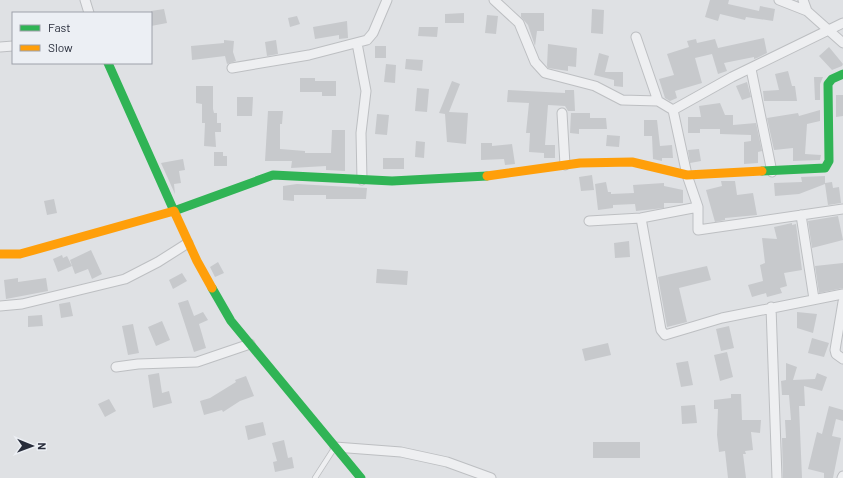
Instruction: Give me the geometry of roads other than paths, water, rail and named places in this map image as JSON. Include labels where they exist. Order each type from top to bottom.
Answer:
[{"type":"street","points":[[85,0],[89,12]]},
{"type":"street","points":[[232,68],[309,55],[371,38],[387,0]]},
{"type":"street","points":[[494,0],[519,23],[535,62],[545,73],[592,85],[627,101],[658,101],[673,110],[687,175],[698,207],[698,230],[843,209]]},
{"type":"street","points":[[779,0],[807,11],[843,43]]},
{"type":"street","points":[[804,0],[807,11]]},
{"type":"street","points":[[673,110],[732,76],[751,69],[843,23]]},
{"type":"street","points":[[636,37],[658,101]]},
{"type":"street","points":[[357,43],[366,91],[361,133],[362,180]]},
{"type":"street","points":[[0,47],[12,46]]},
{"type":"street","points":[[108,64],[188,243],[210,286],[231,321],[361,478]]},
{"type":"street","points":[[751,69],[772,172]]},
{"type":"street","points":[[0,254],[20,254],[174,211],[273,175],[392,181],[483,176],[565,165],[632,162],[687,175],[772,172],[825,168],[829,164],[828,84],[832,79],[843,74]]},
{"type":"street","points":[[562,114],[565,165]]},
{"type":"street","points":[[589,221],[641,218],[698,207]]},
{"type":"street","points":[[801,215],[814,299]]},
{"type":"street","points":[[641,218],[661,330],[665,335],[722,318],[843,294]]},
{"type":"street","points":[[0,306],[22,304],[125,279],[158,262],[188,243]]},
{"type":"street","points":[[843,302],[835,350],[836,354],[843,359]]},
{"type":"street","points":[[772,307],[777,478]]},
{"type":"street","points":[[116,367],[138,364],[197,362],[250,344]]},
{"type":"street","points":[[335,447],[368,448],[416,455],[447,462],[491,478]]},
{"type":"lane","points":[[315,478],[335,447]]}]
